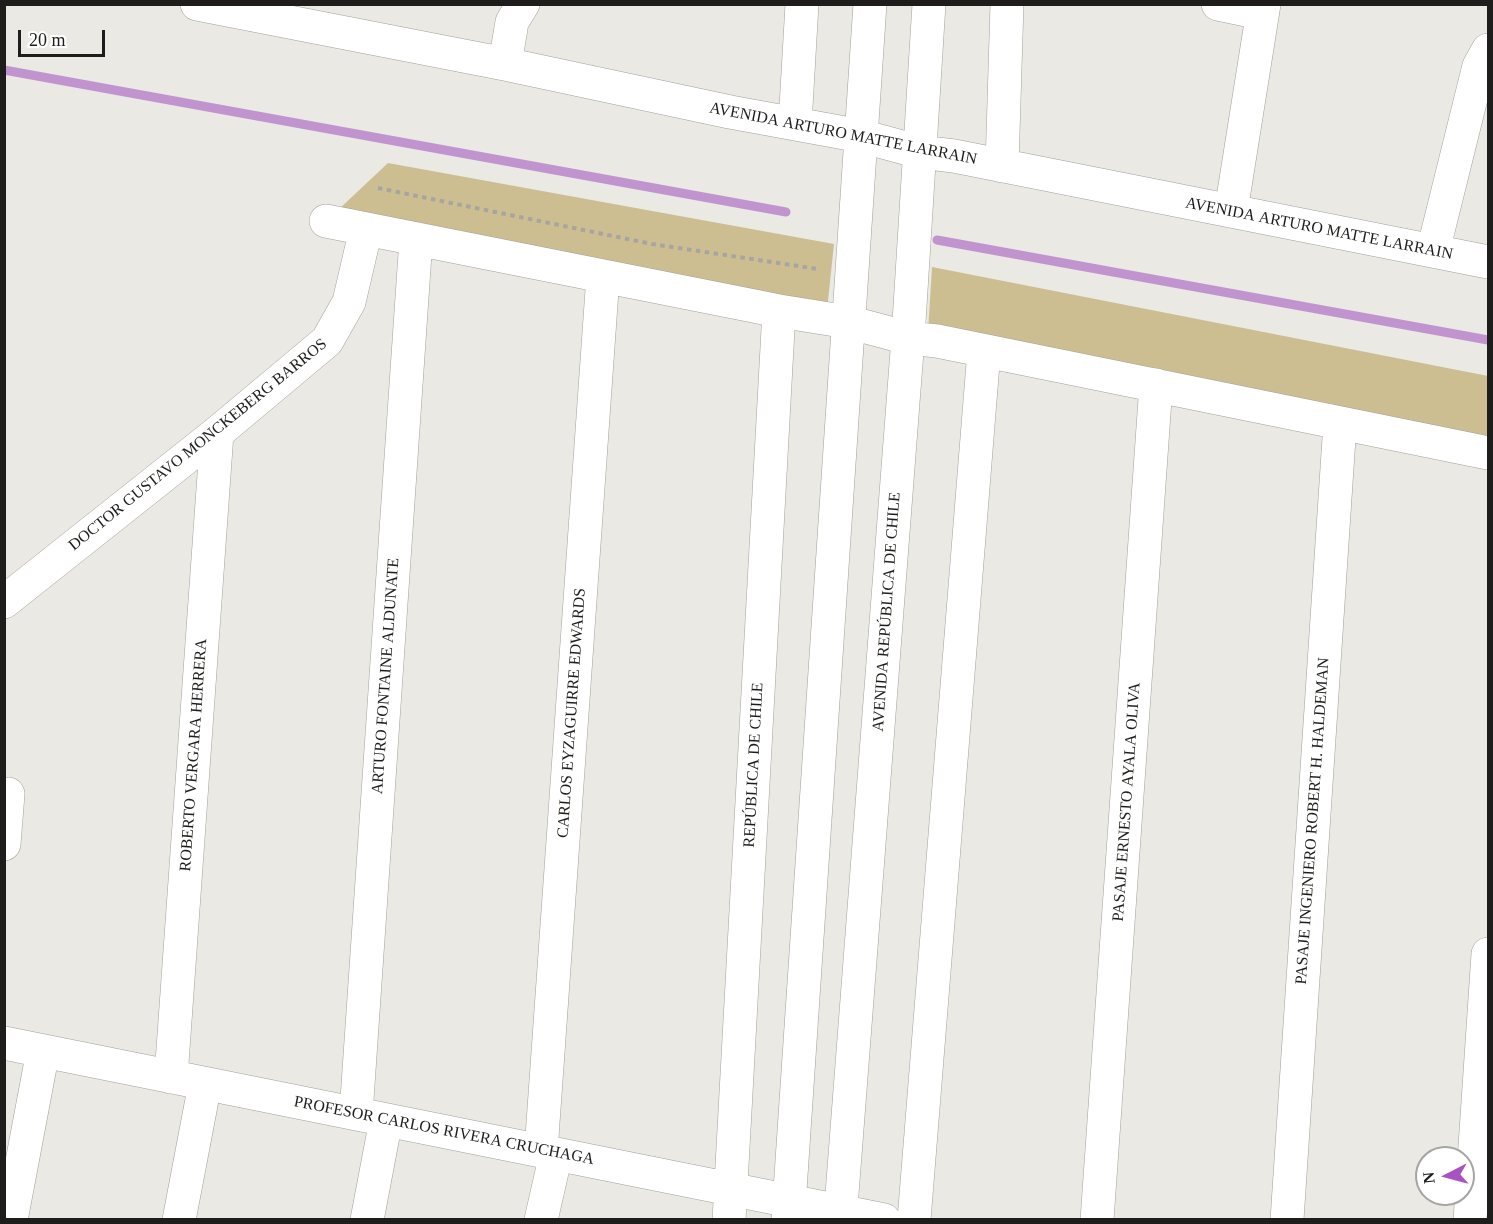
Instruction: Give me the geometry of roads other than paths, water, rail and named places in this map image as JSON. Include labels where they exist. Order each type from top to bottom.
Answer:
[{"type":"street","name":"AVENIDA ARTURO MATTE LARRAIN","points":[[197,4],[505,63],[861,136],[920,152],[1002,166],[1488,262]]},
{"type":"street","points":[[505,63],[512,22],[523,4]]},
{"type":"street","points":[[795,124],[802,4]]},
{"type":"street","points":[[789,1210],[870,4]]},
{"type":"street","name":"AVENIDA REPÚBLICA DE CHILE","points":[[840,1215],[908,338],[929,4]]},
{"type":"street","points":[[1002,166],[1007,4]]},
{"type":"street","points":[[1218,4],[1263,9],[1231,211]]},
{"type":"street","points":[[1433,251],[1485,61]]},
{"type":"street","points":[[326,220],[779,311],[848,322],[908,338],[1156,385],[1488,453]]},
{"type":"street","name":"DOCTOR GUSTAVO MONCKEBERG BARROS","points":[[4,602],[217,433],[327,341],[349,302],[366,229]]},
{"type":"street","name":"ARTURO FONTAINE ALDUNATE","points":[[367,1220],[416,239]]},
{"type":"street","name":"CARLOS EYZAGUIRRE EDWARDS","points":[[541,1220],[549,1152],[603,276]]},
{"type":"street","name":"REPÚBLICA DE CHILE","points":[[730,1204],[779,311]]},
{"type":"street","points":[[914,1220],[984,351]]},
{"type":"street","name":"PASAJE ERNESTO AYALA OLIVA","points":[[1097,1220],[1156,385]]},
{"type":"street","name":"PASAJE INGENIERO ROBERT H. HALDEMAN","points":[[1287,1220],[1340,423]]},
{"type":"street","name":"ROBERTO VERGARA HERRERA","points":[[171,1077],[217,433]]},
{"type":"street","points":[[4,844],[8,794]]},
{"type":"street","points":[[1470,1220],[1488,954]]},
{"type":"street","name":"PROFESOR CARLOS RIVERA CRUCHAGA","points":[[4,1043],[549,1152],[730,1204],[884,1220]]},
{"type":"street","points":[[11,1220],[43,1051]]},
{"type":"street","points":[[179,1220],[206,1084]]},
{"type":"waterway","points":[[4,70],[786,212]]},
{"type":"waterway","points":[[937,240],[1488,340]]}]
